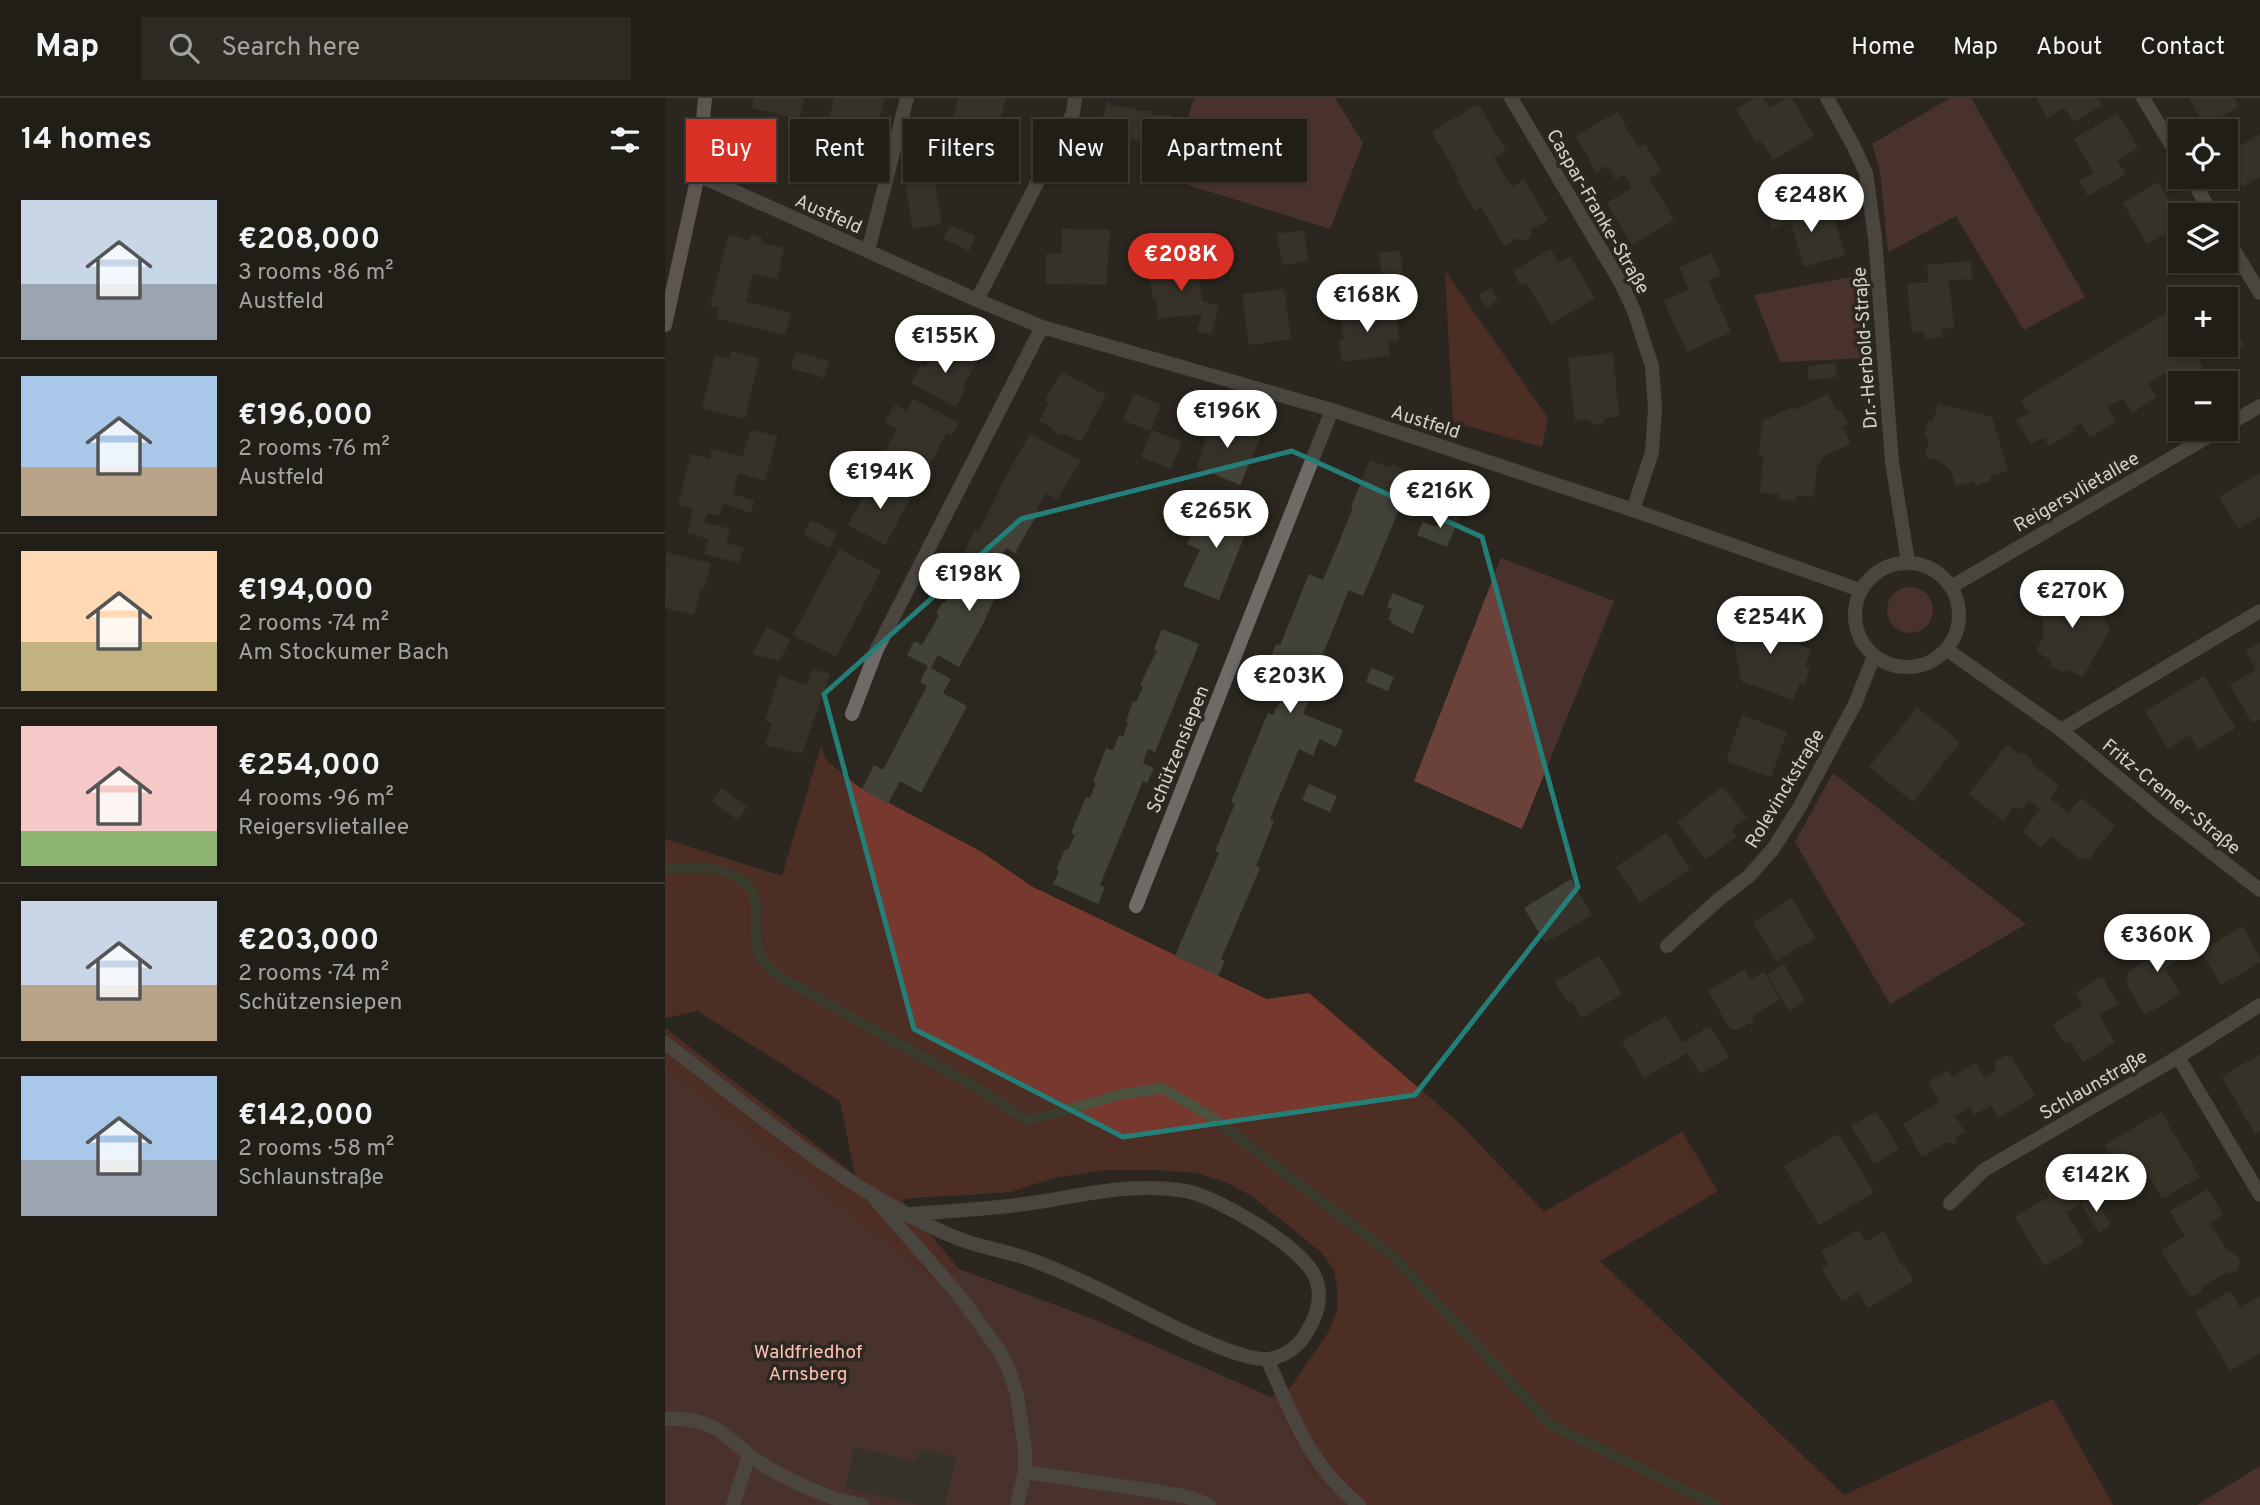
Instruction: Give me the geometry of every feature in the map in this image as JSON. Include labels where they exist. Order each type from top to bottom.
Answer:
[{"type":"main road","points":[[703,119],[705,98]]},
{"type":"main road","points":[[665,325],[696,182]]},
{"type":"street","name":"Austfeld","points":[[868,251],[907,98]]},
{"type":"street","points":[[977,300],[1073,113],[1075,98]]},
{"type":"street","name":"Caspar-Franke-Straße","points":[[1511,98],[1622,285],[1634,311],[1652,366],[1655,409],[1651,452],[1633,510]]},
{"type":"street","name":"Dr.-Herbold-Straße","points":[[1827,98],[1865,173],[1875,237],[1892,462],[1908,562]]},
{"type":"street","points":[[2143,98],[2168,139]]},
{"type":"street","name":"Austfeld","points":[[714,182],[1042,327],[1332,410],[1633,510],[1860,590]]},
{"type":"street","points":[[2238,257],[2260,293]]},
{"type":"street","points":[[852,714],[877,649],[1042,327]]},
{"type":"street","points":[[2238,419],[2260,406]]},
{"type":"street","name":"Schützensiepen","points":[[1136,906],[1332,410]]},
{"type":"street","name":"Reigersvlietallee","points":[[1951,587],[2200,441]]},
{"type":"street","points":[[1908,562],[1937,572],[1951,587],[1957,598],[1958,625],[1946,649],[1934,660],[1920,666],[1888,664],[1874,656],[1862,643],[1855,626],[1854,608],[1860,590],[1875,573],[1896,563],[1908,562]]},
{"type":"street","points":[[2061,730],[2260,611]]},
{"type":"street","name":"Fritz-Cremer-Straße","points":[[1946,649],[2061,730],[2162,814],[2260,890]]},
{"type":"street","name":"Rolevinckstraße","points":[[1667,946],[1749,876],[1773,849],[1799,808],[1855,704],[1874,656]]},
{"type":"street","name":"Schlaunstraße","points":[[1950,1203],[1984,1170],[2178,1057],[2260,1005]]},
{"type":"street","points":[[665,1043],[810,1153],[867,1191],[909,1214],[954,1237],[1026,1258],[1079,1279],[1238,1354],[1248,1358],[1267,1359],[1282,1356],[1304,1338],[1319,1306],[1317,1281],[1312,1270],[1282,1243],[1244,1215],[1224,1204],[1188,1191],[1133,1188],[1091,1191],[1050,1200],[976,1210],[909,1214]]},
{"type":"street","points":[[2178,1057],[2260,1195]]},
{"type":"street","points":[[867,1191],[958,1294],[999,1350],[1017,1395],[1025,1450],[1025,1472],[1017,1505]]},
{"type":"street","points":[[1267,1359],[1316,1461],[1359,1505]]},
{"type":"street","points":[[665,1419],[694,1419],[722,1430],[768,1468],[836,1499],[862,1505]]},
{"type":"street","points":[[733,1505],[749,1455]]},
{"type":"street","points":[[1025,1472],[1188,1497],[1209,1505]]},
{"type":"highlighted area","points":[[1292,451],[1482,537],[1578,887],[1415,1095],[1123,1137],[914,1029],[824,694],[1021,519]]},
{"type":"green space","points":[[1194,98],[1335,98],[1363,143],[1330,229],[1179,182],[1307,182],[1307,119],[1188,119]]},
{"type":"green space","points":[[1950,98],[1971,98],[2085,297],[2024,330],[1956,216],[1888,252],[1880,171],[1872,144]]},
{"type":"green space","points":[[1862,275],[1869,358],[1780,362],[1754,295]]},
{"type":"green space","points":[[1501,558],[1614,601],[1522,829],[1414,781]]},
{"type":"green space","points":[[1910,587],[1926,594],[1933,610],[1926,626],[1910,633],[1894,626],[1887,610],[1894,594]]},
{"type":"green space","points":[[1833,773],[2026,924],[1890,1004],[1795,842]]},
{"type":"green space","name":"Waldfriedhof Arnsberg","points":[[665,1067],[939,1283],[959,1269],[1093,1319],[1271,1397],[1314,1476],[1350,1505],[665,1505]]},
{"type":"green space","points":[[2260,1466],[2260,1505],[2197,1505]]},
{"type":"shaded area","points":[[1445,271],[1548,418],[1542,447],[1453,422]]},
{"type":"shaded area","points":[[821,746],[826,760],[859,787],[980,851],[1033,887],[1267,999],[1309,993],[1458,1122],[1544,1212],[1682,1132],[1718,1191],[1600,1261],[1844,1495],[2053,1399],[2113,1505],[1350,1505],[1314,1476],[1271,1397],[1290,1388],[1328,1333],[1337,1311],[1334,1270],[1322,1253],[1252,1196],[1225,1182],[1197,1173],[1103,1170],[1054,1178],[1011,1192],[901,1199],[959,1269],[939,1284],[665,1067],[665,1028],[855,1175],[840,1101],[698,1011],[665,1018],[665,839],[782,876]]},
{"type":"building","points":[[754,98],[804,98],[799,119],[752,108]]},
{"type":"building","points":[[834,98],[885,98],[880,119],[829,119]]},
{"type":"building","points":[[958,98],[1006,98],[1001,119],[953,119]]},
{"type":"building","points":[[1755,98],[1763,98],[1770,108],[1792,98],[1814,136],[1773,160],[1760,140],[1756,142],[1736,109]]},
{"type":"building","points":[[2036,98],[2097,98],[2102,105],[2073,122],[2064,108],[2047,118]]},
{"type":"building","points":[[2189,98],[2234,98],[2239,106],[2217,119],[2201,119]]},
{"type":"building","points":[[1107,102],[1109,105],[1136,108],[1136,111],[1151,111],[1151,115],[1171,115],[1170,119],[1142,119],[1142,141],[1128,139],[1128,119],[1103,119]]},
{"type":"building","points":[[1478,104],[1506,151],[1494,158],[1504,175],[1512,187],[1524,180],[1548,220],[1531,229],[1531,237],[1523,241],[1517,238],[1504,246],[1481,207],[1475,211],[1432,132]]},
{"type":"building","points":[[1617,112],[1638,147],[1645,144],[1661,171],[1649,178],[1674,220],[1632,245],[1607,203],[1632,188],[1624,175],[1616,180],[1607,166],[1596,172],[1576,136]]},
{"type":"building","points":[[2117,113],[2138,148],[2117,161],[2126,174],[2088,196],[2079,181],[2094,173],[2074,139]]},
{"type":"building","points":[[2260,134],[2260,177],[2242,187],[2238,180],[2238,147]]},
{"type":"building","points":[[905,182],[935,182],[942,224],[913,229]]},
{"type":"building","points":[[2158,182],[2171,203],[2168,203],[2168,232],[2147,244],[2123,203]]},
{"type":"building","points":[[1807,203],[1811,217],[1832,211],[1845,255],[1804,267],[1791,223],[1772,229],[1768,215]]},
{"type":"building","points":[[950,225],[975,236],[969,251],[943,239]]},
{"type":"building","points":[[1062,229],[1110,230],[1106,285],[1046,284],[1046,254],[1062,254]]},
{"type":"building","points":[[1304,230],[1308,261],[1282,265],[1277,234]]},
{"type":"building","points":[[729,234],[749,241],[751,235],[763,239],[762,243],[784,248],[777,279],[753,273],[746,302],[791,313],[785,335],[716,318],[719,308],[710,306]]},
{"type":"building","points":[[1550,249],[1559,263],[1570,257],[1595,298],[1551,324],[1526,283],[1521,286],[1513,272]]},
{"type":"building","points":[[1400,250],[1404,281],[1383,284],[1379,253]]},
{"type":"building","points":[[1711,253],[1721,275],[1708,281],[1731,332],[1687,352],[1664,301],[1689,289],[1679,267]]},
{"type":"building","points":[[1196,258],[1202,301],[1219,306],[1211,335],[1197,331],[1202,314],[1156,319],[1156,299],[1153,299],[1148,264]]},
{"type":"building","points":[[1971,261],[1972,279],[1949,280],[1954,328],[1941,329],[1942,337],[1925,339],[1924,332],[1912,333],[1907,284],[1929,282],[1927,265]]},
{"type":"building","points":[[1491,288],[1498,300],[1486,308],[1478,295]]},
{"type":"building","points":[[1284,289],[1291,339],[1249,345],[1242,294]]},
{"type":"building","points":[[1384,307],[1386,318],[1396,317],[1399,340],[1389,341],[1390,356],[1342,362],[1339,341],[1344,340],[1340,313]]},
{"type":"building","points":[[2168,312],[2168,357],[2196,357],[2204,369],[2170,370],[2148,383],[2157,397],[2132,413],[2123,398],[2107,407],[2116,422],[2090,437],[2081,423],[2072,428],[2074,431],[2049,446],[2044,437],[2031,444],[2016,420],[2029,413],[2021,400]]},
{"type":"building","points":[[2238,334],[2245,346],[2238,350]]},
{"type":"building","points":[[938,343],[976,363],[956,407],[911,383],[921,365],[925,367]]},
{"type":"building","points":[[731,351],[759,358],[745,419],[702,408],[715,356],[729,359]]},
{"type":"building","points":[[796,352],[829,361],[824,378],[791,368]]},
{"type":"building","points":[[1613,353],[1619,416],[1606,418],[1602,424],[1594,425],[1588,420],[1575,421],[1568,358]]},
{"type":"building","points":[[1835,363],[1836,377],[1809,380],[1808,366]]},
{"type":"building","points":[[1061,372],[1106,395],[1081,442],[1064,433],[1062,436],[1039,421],[1049,403],[1045,401]]},
{"type":"building","points":[[1134,393],[1161,405],[1150,431],[1123,420]]},
{"type":"building","points":[[1828,394],[1836,411],[1840,409],[1848,425],[1843,427],[1851,444],[1824,456],[1817,467],[1814,497],[1796,495],[1796,500],[1778,499],[1779,494],[1760,493],[1762,421]]},
{"type":"building","points":[[913,399],[959,423],[952,435],[947,433],[922,478],[883,456],[897,429],[885,422],[895,405],[907,411]]},
{"type":"building","points":[[1938,404],[1992,417],[2008,471],[1990,476],[1991,481],[1975,486],[1974,481],[1956,486],[1951,471],[1940,461],[1925,457],[1929,439],[1924,437],[1928,421],[1933,422]]},
{"type":"building","points":[[1216,417],[1261,436],[1240,485],[1197,467],[1206,438],[1201,436],[1207,421],[1213,423]]},
{"type":"building","points":[[751,430],[777,436],[765,481],[738,473],[733,494],[754,501],[751,513],[723,503],[719,516],[707,513],[704,522],[730,529],[726,543],[744,548],[739,563],[704,554],[708,539],[687,533],[693,509],[678,505],[691,454],[710,459],[712,449],[742,457]]},
{"type":"building","points":[[1152,430],[1182,442],[1171,469],[1141,457]]},
{"type":"building","points":[[1030,434],[1081,461],[1057,499],[1046,493],[1016,551],[1018,552],[1016,554],[1006,548],[993,574],[1003,580],[959,667],[938,655],[931,668],[951,679],[943,693],[967,706],[921,793],[900,781],[888,804],[862,789],[874,765],[883,770],[927,686],[920,682],[928,666],[907,655],[914,641],[922,645],[939,615],[936,614],[942,602],[945,603],[966,561],[962,559],[968,543],[975,530],[979,531]]},
{"type":"building","points":[[847,450],[873,464],[861,487],[834,473]]},
{"type":"building","points":[[1370,460],[1391,468],[1392,464],[1414,474],[1363,596],[1349,590],[1305,698],[1309,700],[1303,714],[1343,730],[1336,747],[1320,739],[1313,756],[1299,749],[1270,819],[1274,821],[1256,866],[1260,868],[1221,959],[1225,961],[1218,976],[1175,956],[1219,853],[1215,851],[1235,804],[1231,802],[1249,758],[1268,713],[1273,715],[1285,691],[1261,682],[1276,644],[1280,645],[1309,574],[1323,580]]},
{"type":"building","points":[[2260,473],[2260,516],[2238,529],[2219,497]]},
{"type":"building","points":[[885,477],[899,484],[896,491],[910,499],[885,545],[848,525],[873,479],[882,484]]},
{"type":"building","points":[[1220,500],[1249,512],[1243,525],[1248,527],[1219,600],[1183,586],[1200,550],[1187,544],[1195,524],[1206,528]]},
{"type":"building","points":[[1443,511],[1459,518],[1447,547],[1417,535],[1423,522],[1436,527]]},
{"type":"building","points":[[811,520],[837,533],[829,548],[803,534]]},
{"type":"building","points":[[839,549],[881,571],[836,657],[793,635]]},
{"type":"building","points":[[666,552],[711,564],[694,615],[665,608]]},
{"type":"building","points":[[2081,581],[2110,629],[2083,677],[2066,669],[2064,673],[2050,665],[2052,661],[2036,651],[2043,638],[2043,622],[2035,609],[2051,600],[2048,595],[2062,587],[2065,591]]},
{"type":"building","points":[[1393,593],[1424,606],[1413,634],[1388,620],[1392,609],[1387,607]]},
{"type":"building","points":[[1764,615],[1765,620],[1784,617],[1787,633],[1796,643],[1811,649],[1805,667],[1810,668],[1804,684],[1800,682],[1793,700],[1741,681],[1731,626],[1749,623],[1749,618]]},
{"type":"building","points":[[767,627],[791,640],[779,661],[752,654]]},
{"type":"building","points":[[1162,629],[1199,644],[1155,752],[1148,749],[1143,763],[1154,768],[1147,783],[1143,781],[1100,885],[1105,887],[1098,904],[1053,884],[1059,871],[1056,870],[1065,849],[1068,850],[1075,835],[1071,833],[1086,797],[1090,798],[1106,748],[1113,750],[1119,735],[1123,737],[1133,701],[1136,702],[1143,687],[1140,685],[1157,650],[1154,649]]},
{"type":"building","points":[[2260,643],[2260,719],[2252,723],[2230,685],[2256,670],[2246,651]]},
{"type":"building","points":[[1371,668],[1394,677],[1388,691],[1366,682]]},
{"type":"building","points":[[812,669],[830,674],[802,754],[765,745],[772,723],[765,721],[779,676],[807,685]]},
{"type":"building","points":[[2204,676],[2236,728],[2198,750],[2190,735],[2168,749],[2145,711]]},
{"type":"building","points":[[1917,708],[1960,742],[1913,802],[1869,767]]},
{"type":"building","points":[[1742,715],[1787,732],[1771,777],[1726,761]]},
{"type":"building","points":[[2007,745],[2020,755],[2022,752],[2033,761],[2031,764],[2059,786],[2050,798],[2068,813],[2081,798],[2115,826],[2090,858],[2080,859],[2051,836],[2041,847],[2022,832],[2040,809],[2029,800],[2020,810],[2014,806],[2003,821],[1969,794]]},
{"type":"building","points":[[1309,784],[1337,796],[1330,812],[1302,800]]},
{"type":"building","points":[[722,788],[747,807],[738,820],[712,802]]},
{"type":"building","points":[[1721,788],[1747,817],[1732,829],[1737,836],[1706,859],[1677,822]]},
{"type":"building","points":[[1666,833],[1690,869],[1640,903],[1616,867]]},
{"type":"building","points":[[1571,879],[1592,915],[1545,943],[1524,908]]},
{"type":"building","points":[[1792,898],[1815,938],[1776,961],[1753,922]]},
{"type":"building","points":[[2185,926],[2193,939],[2172,952],[2177,961],[2165,968],[2180,994],[2145,1015],[2126,984],[2129,971],[2157,955],[2152,946]]},
{"type":"building","points":[[2242,926],[2260,957],[2260,962],[2221,985],[2201,951]]},
{"type":"building","points":[[1599,956],[1622,994],[1582,1018],[1572,1001],[1568,1003],[1555,982]]},
{"type":"building","points":[[1784,964],[1805,1001],[1789,1011],[1767,974]]},
{"type":"building","points":[[1745,969],[1751,979],[1764,972],[1780,999],[1754,1015],[1752,1022],[1737,1030],[1730,1029],[1708,991]]},
{"type":"building","points":[[2102,976],[2118,1004],[2099,1015],[2115,1042],[2083,1062],[2070,1041],[2065,1044],[2053,1024],[2083,1006],[2075,993]]},
{"type":"building","points":[[1665,1016],[1682,1043],[1710,1026],[1729,1057],[1700,1074],[1687,1053],[1644,1078],[1622,1041]]},
{"type":"building","points":[[2260,1054],[2260,1131],[2255,1134],[2222,1077]]},
{"type":"building","points":[[2005,1056],[2012,1057],[2035,1096],[1998,1118],[1991,1105],[1974,1115],[1970,1107],[1955,1116],[1965,1132],[1957,1136],[1955,1144],[1947,1142],[1922,1157],[1903,1124],[1940,1102],[1928,1082],[1948,1070],[1952,1077],[1976,1063],[1984,1077],[1995,1071],[1995,1062]]},
{"type":"building","points":[[1876,1112],[1899,1149],[1874,1164],[1851,1126]]},
{"type":"building","points":[[2161,1112],[2200,1177],[2162,1199],[2145,1169],[2134,1166],[2122,1173],[2105,1145]]},
{"type":"building","points":[[1839,1134],[1874,1192],[1819,1225],[1784,1167]]},
{"type":"building","points":[[2061,1172],[2081,1204],[2066,1212],[2084,1243],[2044,1266],[2015,1217],[2049,1197],[2041,1184]]},
{"type":"building","points":[[2208,1189],[2223,1215],[2210,1223],[2227,1250],[2236,1254],[2240,1261],[2238,1270],[2231,1274],[2228,1272],[2202,1287],[2201,1292],[2194,1296],[2189,1295],[2161,1250],[2185,1236],[2170,1211]]},
{"type":"building","points":[[2093,1196],[2111,1225],[2099,1233],[2081,1204]]},
{"type":"building","points":[[1858,1230],[1866,1242],[1884,1231],[1902,1266],[1905,1265],[1914,1281],[1868,1308],[1858,1292],[1842,1302],[1822,1269],[1828,1264],[1821,1252]]},
{"type":"building","points":[[2230,1291],[2240,1308],[2260,1296],[2260,1353],[2230,1371],[2195,1312]]},
{"type":"building","points":[[854,1447],[917,1461],[920,1449],[956,1457],[945,1505],[920,1505],[845,1488]]},
{"type":"waterway","points":[[665,869],[713,869],[736,877],[747,885],[753,894],[759,954],[777,975],[979,1089],[1012,1111]]},
{"type":"waterway","points":[[1017,1114],[1027,1121],[1123,1094],[1162,1088],[1210,1116],[1392,1255],[1551,1425],[1716,1505]]}]
